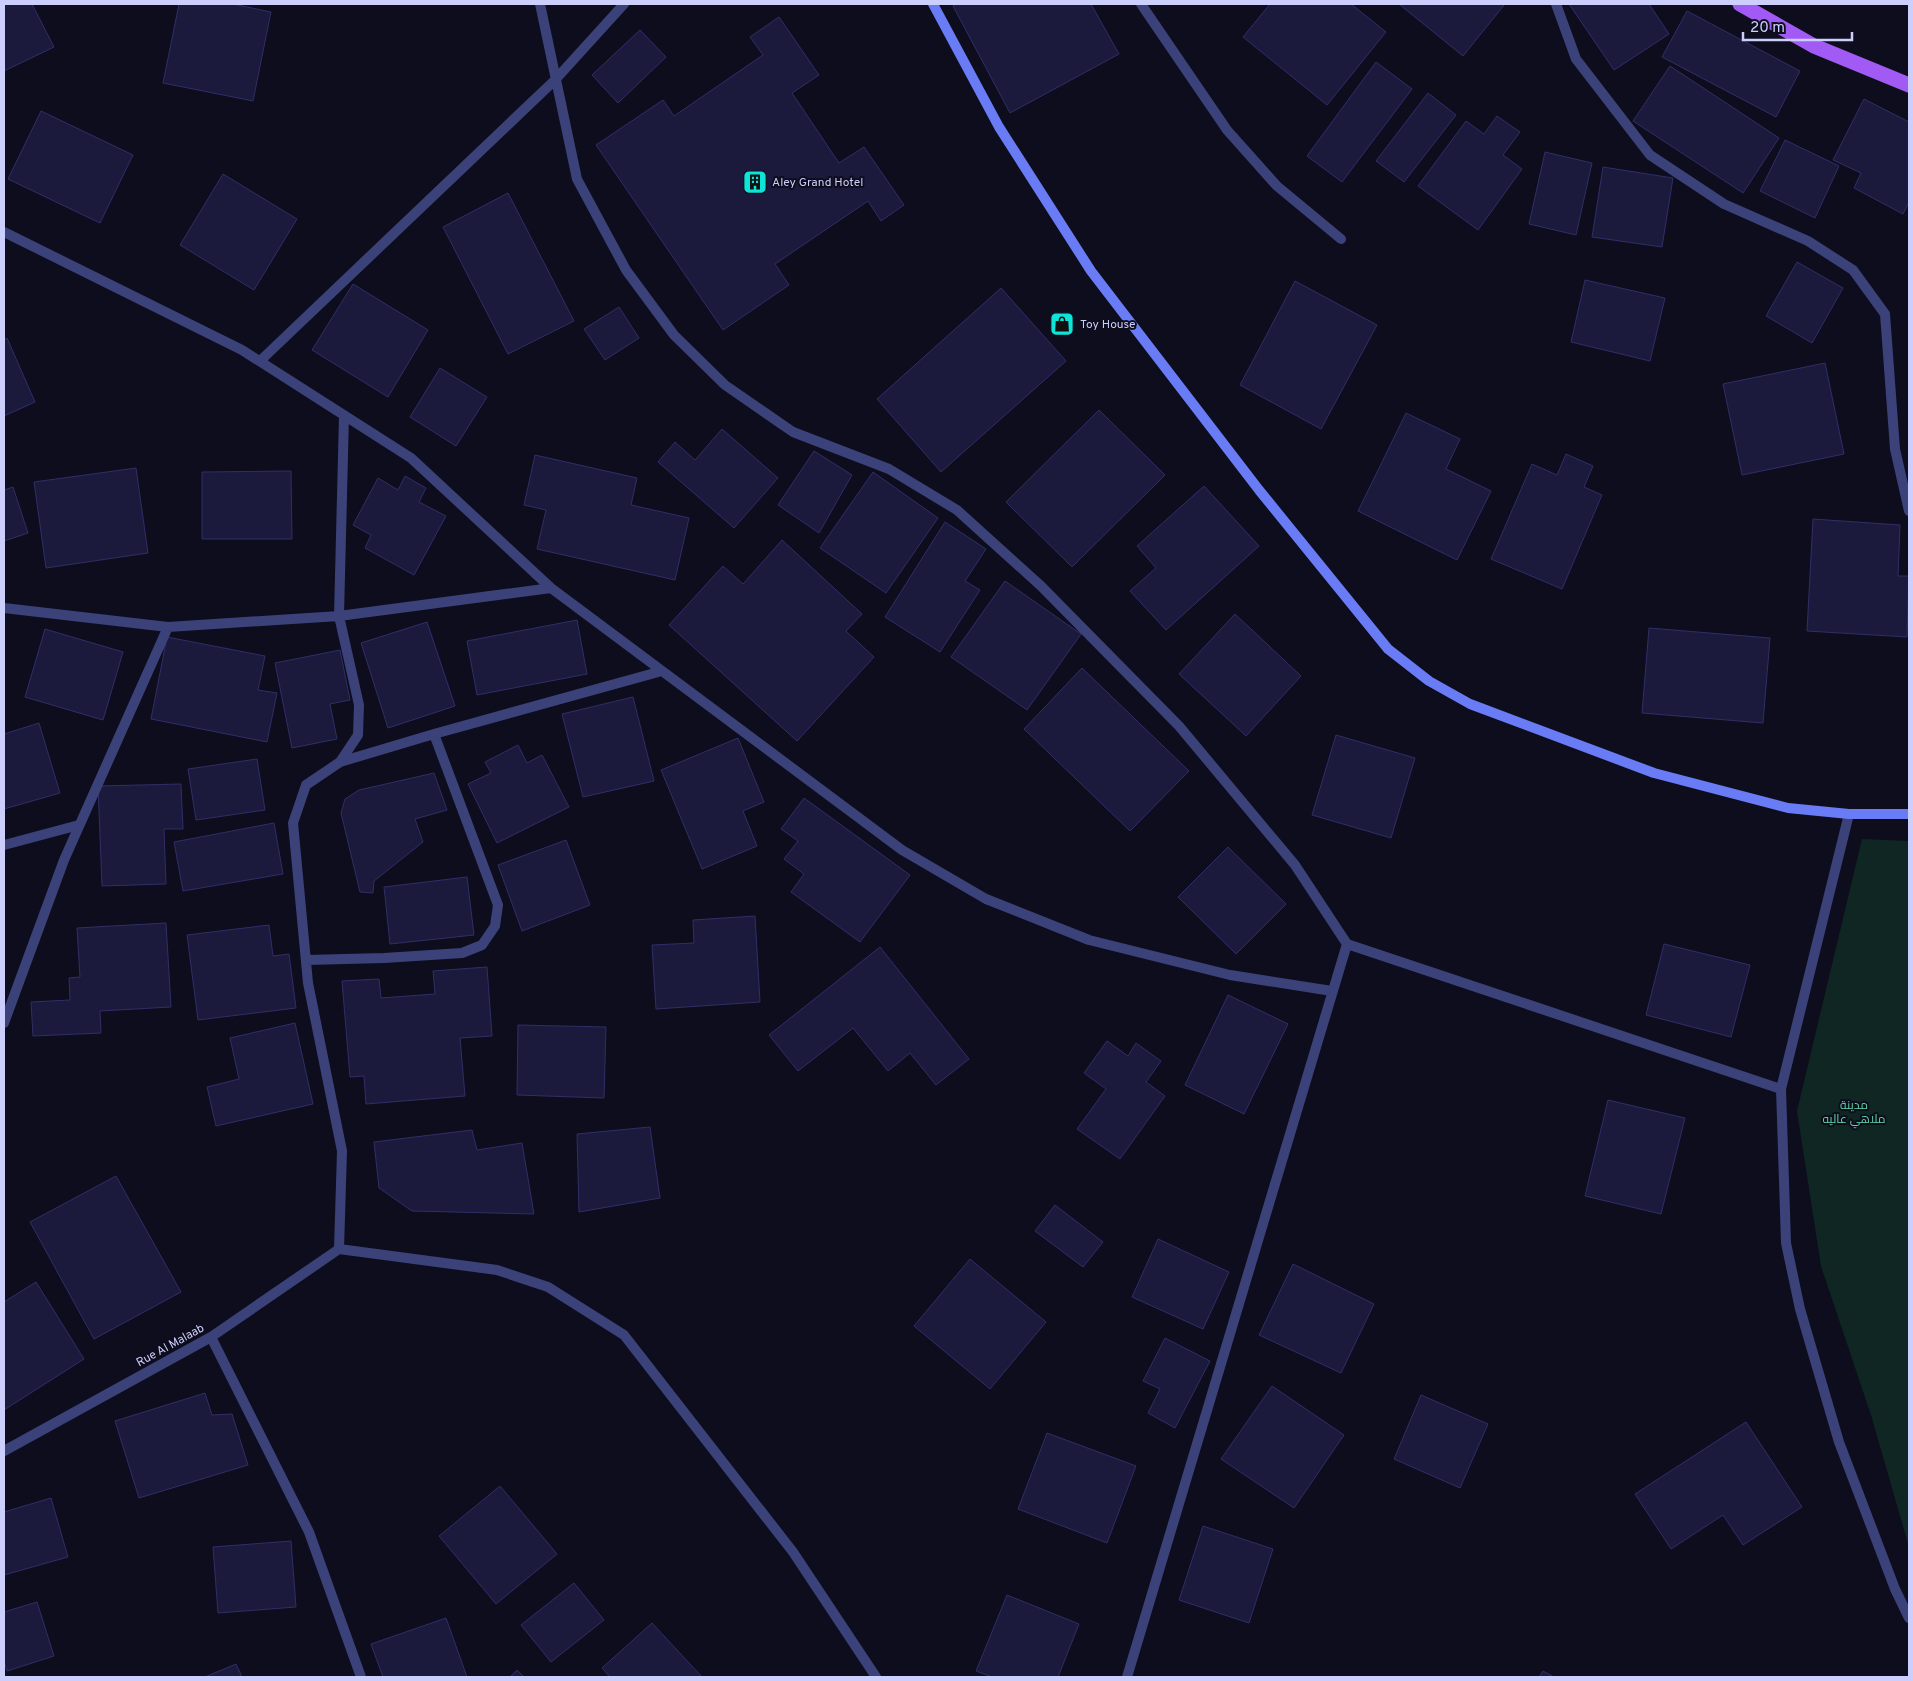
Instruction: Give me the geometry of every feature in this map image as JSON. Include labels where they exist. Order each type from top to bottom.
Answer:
[{"type":"main road","points":[[933,4],[999,127],[1091,271],[1259,490],[1388,648],[1429,681],[1470,704],[1588,750],[1654,773],[1788,808],[1849,814],[1909,814]]},
{"type":"main road","points":[[1740,4],[1814,46],[1909,85]]},
{"type":"street","points":[[540,4],[577,179],[626,270],[674,335],[725,385],[793,432],[889,469],[956,510],[1041,586],[1179,726],[1295,865],[1347,944],[1780,1089]]},
{"type":"street","points":[[260,361],[555,80],[624,4]]},
{"type":"street","points":[[1141,4],[1228,130],[1277,186],[1341,239]]},
{"type":"street","points":[[1556,4],[1576,59],[1650,155],[1724,204],[1808,241],[1854,270],[1885,314],[1895,449],[1909,512]]},
{"type":"street","points":[[4,232],[233,346],[260,361],[411,458],[551,588],[902,850],[986,899],[1089,940],[1230,975],[1332,991]]},
{"type":"street","points":[[340,762],[358,735],[359,704],[339,616],[344,416]]},
{"type":"street","points":[[4,608],[168,627],[339,616],[551,588]]},
{"type":"street","points":[[4,1023],[64,860],[168,627]]},
{"type":"street","points":[[662,671],[340,762],[306,785],[293,823],[308,983],[342,1150],[339,1249],[497,1270],[548,1287],[624,1335],[793,1552],[876,1677]]},
{"type":"street","points":[[306,960],[462,953],[482,945],[495,926],[498,906],[434,734]]},
{"type":"street","points":[[1849,814],[1824,910],[1801,1016],[1780,1089],[1786,1243],[1800,1308],[1839,1442],[1895,1589],[1909,1618]]},
{"type":"street","points":[[4,845],[79,826]]},
{"type":"street","points":[[1127,1677],[1347,944]]},
{"type":"street","name":"Rue Al Malaab","points":[[4,1450],[212,1337],[339,1249]]},
{"type":"street","points":[[212,1337],[309,1532],[361,1677]]},
{"type":"green space","name":"مدينة ملاهي عاليه","points":[[1862,839],[1909,841],[1909,1547],[1871,1415],[1821,1266],[1797,1111]]},
{"type":"building","points":[[4,4],[32,4],[54,47],[4,71]]},
{"type":"building","points":[[179,4],[233,4],[271,12],[253,101],[163,83]]},
{"type":"building","points":[[957,4],[1091,4],[1119,54],[1010,113],[953,6]]},
{"type":"building","points":[[1270,4],[1351,4],[1386,32],[1327,105],[1243,37]]},
{"type":"building","points":[[1399,4],[1505,4],[1463,56]]},
{"type":"building","points":[[1569,4],[1649,4],[1669,34],[1614,70]]},
{"type":"building","points":[[1687,11],[1800,71],[1776,117],[1662,57]]},
{"type":"building","name":"Aley Grand Hotel","points":[[779,17],[819,75],[792,93],[839,163],[864,147],[904,205],[881,221],[868,201],[775,264],[789,285],[723,330],[596,145],[663,100],[674,116],[763,55],[750,37]]},
{"type":"building","points":[[640,30],[666,57],[618,103],[592,75]]},
{"type":"building","points":[[1376,62],[1412,89],[1342,182],[1307,156]]},
{"type":"building","points":[[1670,66],[1779,138],[1743,193],[1633,121]]},
{"type":"building","points":[[1428,93],[1456,115],[1404,182],[1376,161]]},
{"type":"building","points":[[1864,99],[1909,122],[1909,202],[1903,214],[1854,188],[1861,173],[1833,160]]},
{"type":"building","points":[[41,111],[133,155],[100,223],[8,179]]},
{"type":"building","points":[[1497,116],[1520,132],[1503,155],[1522,169],[1478,230],[1418,186],[1466,121],[1484,134]]},
{"type":"building","points":[[1785,140],[1839,166],[1815,218],[1760,191]]},
{"type":"building","points":[[1545,152],[1592,163],[1576,235],[1529,224]]},
{"type":"building","points":[[1603,167],[1673,178],[1662,247],[1592,237]]},
{"type":"building","points":[[223,174],[297,219],[254,290],[180,245]]},
{"type":"building","points":[[508,193],[574,321],[508,354],[443,227]]},
{"type":"building","points":[[1797,262],[1843,288],[1812,343],[1766,316]]},
{"type":"building","points":[[1585,280],[1665,298],[1650,361],[1571,342]]},
{"type":"building","points":[[1295,281],[1377,325],[1321,429],[1240,385]]},
{"type":"building","points":[[353,284],[428,330],[388,397],[312,350]]},
{"type":"building","points":[[1001,288],[1066,361],[941,472],[877,399]]},
{"type":"building","points":[[619,307],[639,338],[605,360],[584,329]]},
{"type":"building","points":[[7,338],[35,402],[4,416],[4,340]]},
{"type":"building","points":[[1825,363],[1844,454],[1742,475],[1723,384]]},
{"type":"building","points":[[440,368],[487,397],[456,446],[410,417]]},
{"type":"building","points":[[1099,410],[1165,475],[1072,567],[1006,502]]},
{"type":"building","points":[[1406,413],[1460,439],[1446,469],[1491,491],[1457,560],[1358,511]]},
{"type":"building","points":[[722,429],[778,478],[734,528],[658,462],[675,442],[695,460]]},
{"type":"building","points":[[814,451],[852,475],[819,533],[778,505]]},
{"type":"building","points":[[1566,454],[1593,466],[1584,487],[1602,495],[1562,589],[1491,559],[1532,464],[1557,475]]},
{"type":"building","points":[[535,455],[637,478],[631,505],[689,518],[675,580],[537,549],[546,510],[524,505]]},
{"type":"building","points":[[136,468],[148,553],[46,568],[34,482]]},
{"type":"building","points":[[291,471],[292,539],[202,539],[202,472]]},
{"type":"building","points":[[873,472],[938,518],[886,593],[820,548]]},
{"type":"building","points":[[405,476],[426,488],[419,502],[446,516],[414,575],[365,548],[371,535],[353,525],[378,478],[398,490]]},
{"type":"building","points":[[1204,486],[1259,546],[1166,630],[1130,591],[1156,568],[1137,546]]},
{"type":"building","points":[[13,487],[28,533],[4,541],[4,490]]},
{"type":"building","points":[[1813,519],[1900,525],[1898,576],[1909,576],[1907,637],[1807,631]]},
{"type":"building","points":[[945,522],[986,549],[965,581],[980,590],[940,652],[885,617]]},
{"type":"building","points":[[782,540],[862,614],[846,631],[874,657],[797,741],[669,625],[723,566],[743,584]]},
{"type":"building","points":[[1005,581],[1081,634],[1027,710],[951,657]]},
{"type":"building","points":[[1235,614],[1301,676],[1246,736],[1179,674]]},
{"type":"building","points":[[577,620],[587,674],[477,695],[467,641]]},
{"type":"building","points":[[427,622],[455,706],[388,728],[361,643]]},
{"type":"building","points":[[1649,628],[1770,638],[1763,723],[1642,713]]},
{"type":"building","points":[[45,629],[123,652],[103,720],[25,697]]},
{"type":"building","points":[[167,637],[265,656],[258,690],[277,693],[267,742],[151,719]]},
{"type":"building","points":[[340,650],[350,700],[330,704],[337,739],[292,748],[275,663]]},
{"type":"building","points":[[1082,668],[1189,771],[1130,831],[1024,729]]},
{"type":"building","points":[[633,697],[654,781],[583,797],[562,714]]},
{"type":"building","points":[[39,723],[60,793],[4,809],[4,734]]},
{"type":"building","points":[[1336,735],[1415,758],[1391,838],[1312,815]]},
{"type":"building","points":[[738,738],[764,802],[743,811],[757,846],[702,869],[661,770]]},
{"type":"building","points":[[518,745],[527,763],[542,755],[569,807],[497,843],[468,784],[491,773],[485,762]]},
{"type":"building","points":[[257,759],[265,810],[196,820],[188,769]]},
{"type":"building","points":[[434,773],[447,810],[415,819],[423,842],[374,881],[373,893],[360,892],[341,813],[345,799],[359,790]]},
{"type":"building","points":[[181,784],[183,829],[164,829],[166,884],[102,886],[98,786]]},
{"type":"building","points":[[804,798],[910,875],[860,942],[791,892],[804,874],[784,859],[798,841],[781,829]]},
{"type":"building","points":[[274,823],[283,874],[183,891],[174,842]]},
{"type":"building","points":[[566,840],[590,905],[522,931],[498,865]]},
{"type":"building","points":[[1228,847],[1286,904],[1236,954],[1178,897]]},
{"type":"building","points":[[467,877],[474,935],[390,944],[384,887]]},
{"type":"building","points":[[755,916],[760,1002],[656,1009],[652,945],[694,943],[693,920]]},
{"type":"building","points":[[166,923],[171,1007],[100,1011],[101,1033],[33,1036],[31,1002],[70,1000],[69,978],[80,977],[77,928]]},
{"type":"building","points":[[269,925],[273,956],[289,954],[296,1008],[198,1020],[187,935]]},
{"type":"building","points":[[1664,944],[1750,965],[1731,1037],[1646,1015]]},
{"type":"building","points":[[880,947],[969,1059],[936,1085],[910,1053],[888,1071],[853,1028],[798,1071],[769,1035]]},
{"type":"building","points":[[487,967],[492,1036],[460,1038],[465,1096],[366,1104],[364,1076],[350,1077],[342,981],[379,979],[381,998],[435,994],[433,971]]},
{"type":"building","points":[[1228,995],[1288,1024],[1244,1114],[1185,1085]]},
{"type":"building","points":[[295,1023],[313,1104],[216,1126],[207,1087],[239,1079],[230,1038]]},
{"type":"building","points":[[518,1025],[606,1027],[604,1098],[517,1095]]},
{"type":"building","points":[[1107,1041],[1128,1056],[1136,1043],[1161,1061],[1146,1082],[1165,1096],[1120,1159],[1077,1129],[1106,1089],[1084,1073]]},
{"type":"building","points":[[1608,1100],[1685,1118],[1661,1214],[1585,1196]]},
{"type":"building","points":[[650,1127],[660,1198],[579,1212],[577,1134]]},
{"type":"building","points":[[472,1130],[477,1150],[522,1143],[534,1214],[412,1211],[379,1188],[374,1142]]},
{"type":"building","points":[[116,1176],[181,1292],[94,1339],[30,1222]]},
{"type":"building","points":[[1055,1205],[1103,1242],[1083,1267],[1035,1231]]},
{"type":"building","points":[[1158,1239],[1229,1272],[1203,1329],[1132,1297]]},
{"type":"building","points":[[970,1259],[1046,1322],[990,1389],[914,1326]]},
{"type":"building","points":[[1293,1264],[1374,1304],[1341,1373],[1259,1335]]},
{"type":"building","points":[[36,1282],[84,1359],[4,1410],[4,1302]]},
{"type":"building","points":[[1165,1338],[1210,1361],[1175,1428],[1148,1413],[1160,1389],[1143,1381]]},
{"type":"building","points":[[1272,1386],[1344,1435],[1294,1508],[1221,1459]]},
{"type":"building","points":[[205,1393],[212,1415],[232,1414],[248,1465],[139,1498],[115,1421]]},
{"type":"building","points":[[1421,1395],[1488,1424],[1460,1488],[1394,1459]]},
{"type":"building","points":[[1746,1422],[1802,1507],[1743,1545],[1723,1515],[1671,1549],[1635,1494]]},
{"type":"building","points":[[1047,1433],[1136,1466],[1107,1543],[1018,1509]]},
{"type":"building","points":[[500,1486],[557,1554],[496,1604],[439,1536]]},
{"type":"building","points":[[51,1498],[68,1557],[4,1575],[4,1512]]},
{"type":"building","points":[[1203,1526],[1273,1549],[1249,1623],[1179,1600]]},
{"type":"building","points":[[291,1541],[296,1607],[218,1613],[213,1547]]},
{"type":"building","points":[[574,1583],[604,1620],[551,1662],[521,1625]]},
{"type":"building","points":[[1007,1595],[1079,1624],[1058,1677],[992,1677],[976,1671]]},
{"type":"building","points":[[37,1602],[54,1656],[7,1671],[4,1661],[4,1612]]},
{"type":"building","points":[[446,1618],[467,1677],[383,1677],[371,1644]]},
{"type":"building","points":[[652,1623],[702,1677],[610,1677],[602,1668]]},
{"type":"building","points":[[236,1664],[242,1677],[205,1677]]},
{"type":"building","points":[[517,1670],[524,1677],[510,1677]]},
{"type":"building","points":[[1543,1671],[1554,1677],[1539,1677]]},
{"type":"place","name":"Aley Grand Hotel","points":[[755,182]]},
{"type":"place","name":"Toy House","points":[[1062,324]]}]
